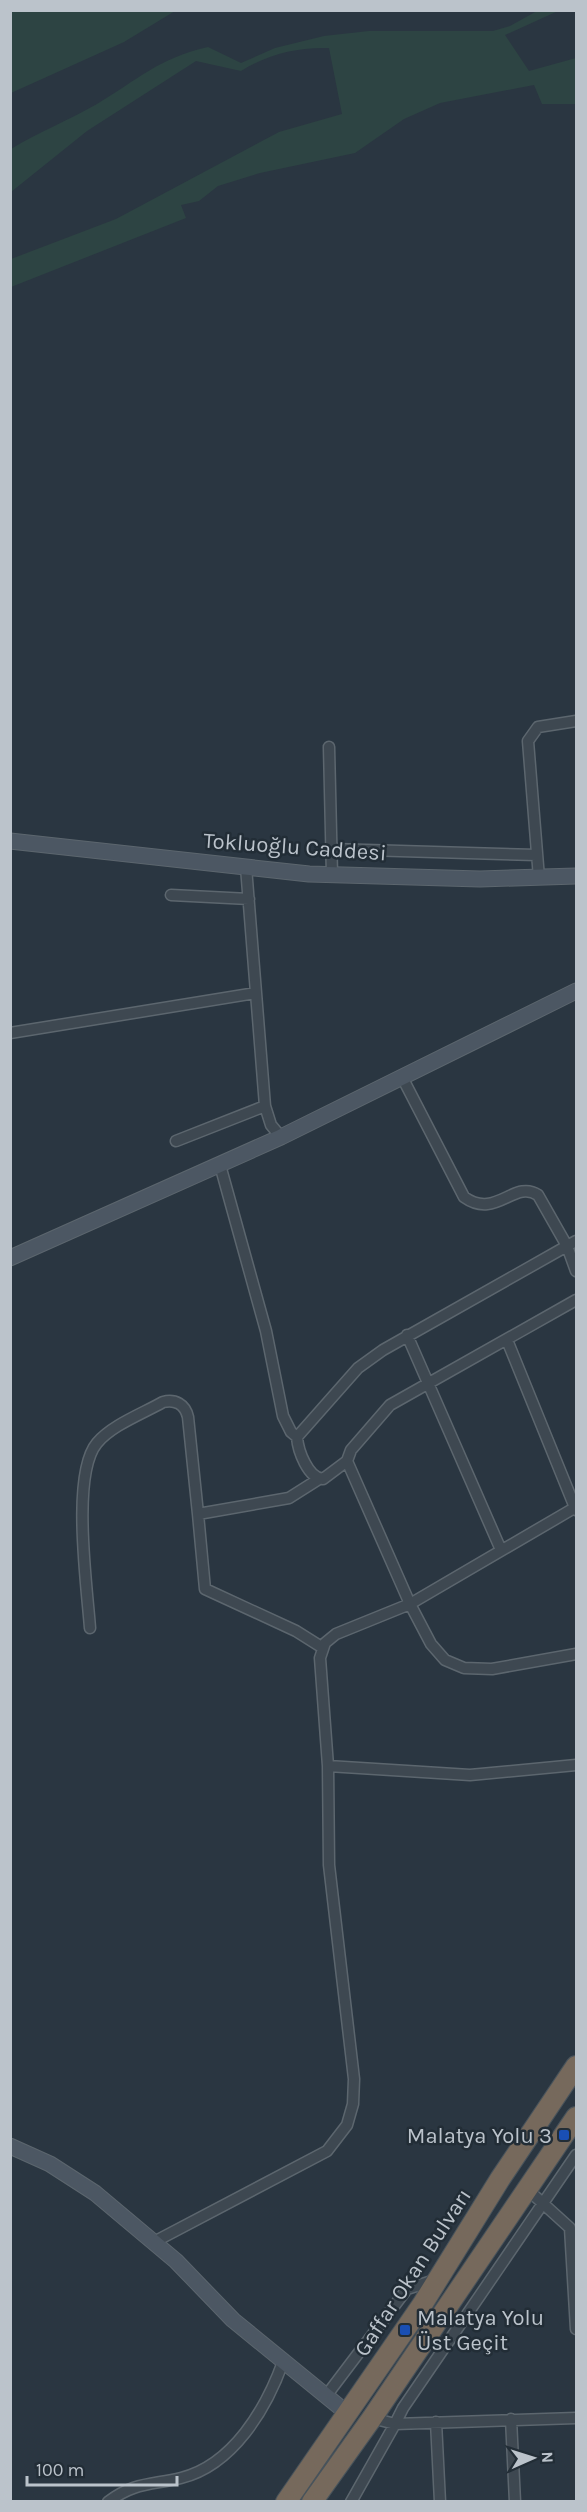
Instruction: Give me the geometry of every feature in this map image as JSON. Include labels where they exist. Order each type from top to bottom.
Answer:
[{"type":"highway","name":"Gaffar Okan Bulvarı","points":[[286,2502],[439,2279],[500,2179],[576,2066]]},
{"type":"highway","points":[[312,2502],[372,2418],[576,2117]]},
{"type":"street","points":[[539,878],[530,737],[534,730],[542,725],[576,721]]},
{"type":"street","points":[[329,747],[332,875]]},
{"type":"street","name":"Tokluoğlu Caddesi","points":[[10,841],[332,875],[539,878],[576,876]]},
{"type":"street","points":[[332,849],[537,855]]},
{"type":"street","points":[[246,867],[265,1106],[271,1125],[281,1137]]},
{"type":"street","points":[[171,895],[249,899]]},
{"type":"street","points":[[10,1258],[281,1137],[576,991]]},
{"type":"street","points":[[10,1033],[256,993]]},
{"type":"street","points":[[402,1077],[464,1197],[478,1204],[489,1205],[519,1191],[532,1191],[538,1195],[572,1244],[576,1271]]},
{"type":"street","points":[[176,1141],[265,1106]]},
{"type":"street","points":[[220,1165],[266,1331],[283,1416],[291,1432],[297,1437],[311,1474],[319,1479]]},
{"type":"street","points":[[297,1437],[358,1368],[407,1335],[572,1244]]},
{"type":"street","points":[[198,1514],[289,1498],[319,1479],[323,1479],[347,1461],[351,1450],[390,1405],[576,1300]]},
{"type":"street","points":[[407,1335],[501,1550]]},
{"type":"street","points":[[154,2242],[327,2151],[343,2132],[350,2115],[354,2079],[328,1865],[328,1766],[320,1658],[325,1643],[336,1634],[410,1604],[576,1508],[507,1340]]},
{"type":"street","points":[[90,1628],[83,1521],[88,1458],[100,1439],[163,1402],[172,1401],[181,1404],[188,1417],[205,1589],[296,1631],[323,1648]]},
{"type":"street","points":[[347,1461],[410,1604],[435,1650],[446,1660],[464,1668],[492,1669],[576,1654]]},
{"type":"street","points":[[328,1766],[470,1776],[576,1765]]},
{"type":"street","points":[[10,2146],[50,2164],[80,2182],[154,2242],[232,2320],[347,2413]]},
{"type":"street","points":[[338,2502],[352,2499],[403,2408],[576,2155]]},
{"type":"street","points":[[527,2189],[542,2204],[573,2227],[576,2329]]},
{"type":"street","points":[[326,2396],[407,2289],[439,2279]]},
{"type":"street","points":[[108,2502],[140,2484],[193,2474],[227,2450],[257,2416],[283,2362]]},
{"type":"street","points":[[372,2418],[395,2424],[576,2418]]},
{"type":"street","points":[[511,2419],[515,2502]]},
{"type":"street","points":[[436,2422],[440,2502]]},
{"type":"green space","points":[[11,10],[175,11],[124,42],[11,93]]},
{"type":"green space","points":[[537,11],[558,11],[505,35],[529,71],[576,58],[576,104],[542,104],[534,85],[440,103],[404,119],[355,153],[260,173],[218,186],[199,201],[181,205],[186,218],[11,287],[11,259],[116,219],[279,132],[342,114],[329,48],[284,53],[262,60],[241,71],[196,61],[87,131],[11,192],[11,149],[97,104],[175,57],[208,47],[241,63],[275,48],[324,36],[369,31],[493,31],[510,26]]},
{"type":"place","name":"Malatya Yolu 3","points":[[564,2135]]},
{"type":"place","name":"Malatya Yolu Üst Geçit","points":[[405,2330]]}]
